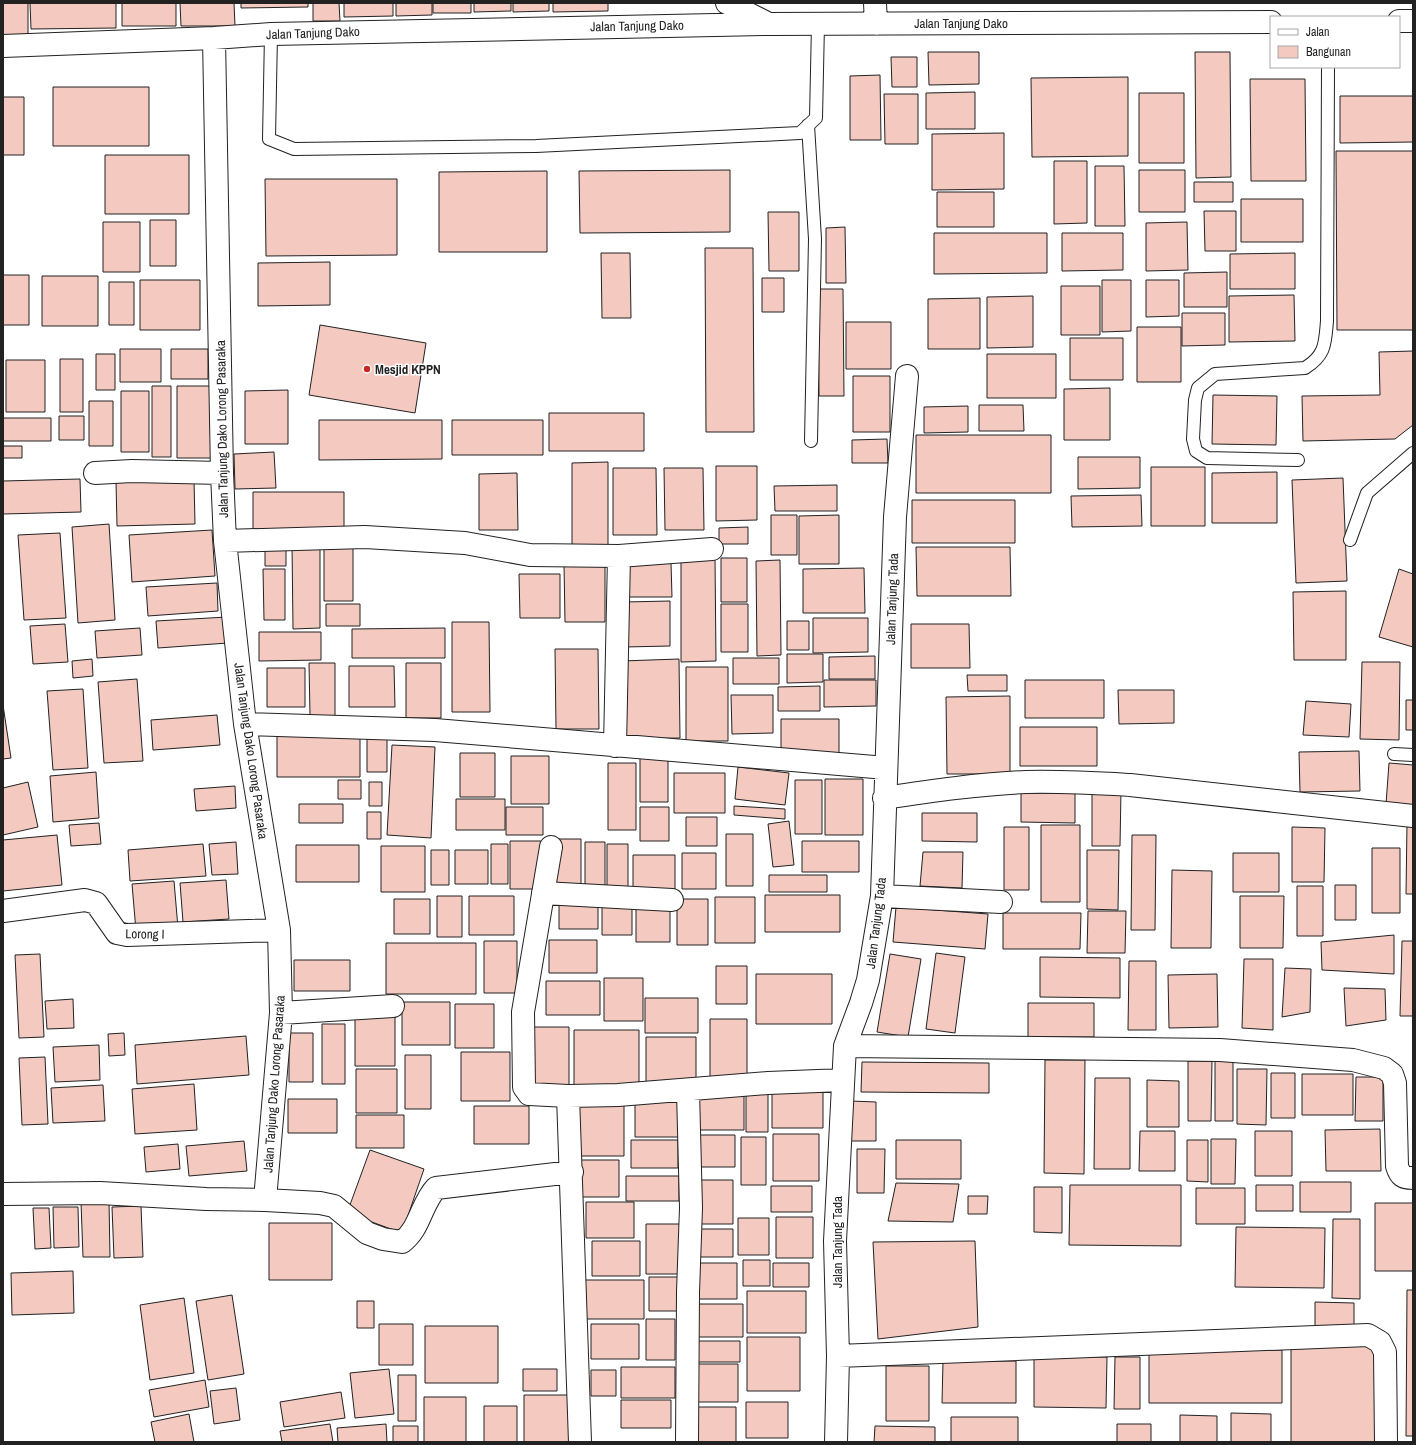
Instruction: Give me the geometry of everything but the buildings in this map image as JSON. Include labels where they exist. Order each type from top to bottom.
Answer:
[{"type":"street","points":[[726,3],[768,24]]},
{"type":"street","name":"Jalan Tanjung Dako","points":[[3,46],[214,38],[271,34],[818,24],[875,14],[1270,22]]},
{"type":"street","points":[[1400,21],[1413,21]]},
{"type":"street","name":"Jalan Tanjung Dako Lorong Pasaraka","points":[[214,38],[222,473],[225,540],[245,724],[279,930],[281,1014],[265,1200]]},
{"type":"street","name":"Jalan Tanjung Tada","points":[[836,1442],[838,1356],[835,1240],[844,1046],[861,1003],[868,980],[882,896],[884,798],[895,517],[907,376]]},
{"type":"street","points":[[95,473],[132,471],[222,473]]},
{"type":"street","points":[[225,540],[365,537],[465,543],[530,555],[619,556],[712,549]]},
{"type":"street","points":[[615,746],[619,556]]},
{"type":"street","points":[[245,724],[435,730],[886,768]]},
{"type":"street","points":[[884,798],[965,787],[1026,782],[1083,782],[1130,785],[1413,816]]},
{"type":"street","points":[[551,847],[523,1012],[524,1087],[529,1094],[568,1096],[618,1095],[768,1083],[843,1080]]},
{"type":"street","points":[[543,893],[672,900]]},
{"type":"street","points":[[882,896],[1001,902]]},
{"type":"street","name":"Lorong I","points":[[3,911],[85,900],[96,903],[117,933],[127,935],[279,930]]},
{"type":"street","points":[[281,1014],[393,1006]]},
{"type":"street","points":[[844,1046],[1220,1050],[1353,1060],[1384,1068],[1392,1074],[1395,1083],[1397,1166],[1400,1174],[1405,1178],[1413,1178]]},
{"type":"street","points":[[687,1442],[688,1292],[691,1208],[688,1090]]},
{"type":"street","points":[[568,1096],[572,1172],[580,1442]]},
{"type":"street","points":[[3,1194],[100,1193],[320,1203],[334,1206],[367,1233],[383,1239],[402,1242],[412,1236],[424,1207],[436,1188],[572,1172]]},
{"type":"street","points":[[838,1356],[1368,1335],[1380,1342],[1385,1352],[1386,1442]]},
{"type":"lane","points":[[271,34],[269,139],[294,149],[536,146],[800,133],[816,118],[818,24]]},
{"type":"lane","points":[[1298,460],[1207,458],[1196,451],[1193,439],[1194,400],[1198,388],[1215,374],[1305,368],[1314,362],[1325,347],[1327,321],[1328,68]]},
{"type":"lane","points":[[808,125],[815,239],[811,440]]},
{"type":"lane","points":[[1350,540],[1367,493],[1413,454]]},
{"type":"lane","points":[[1394,754],[1413,754]]},
{"type":"place","name":"Mesjid KPPN","points":[[367,369]]}]
